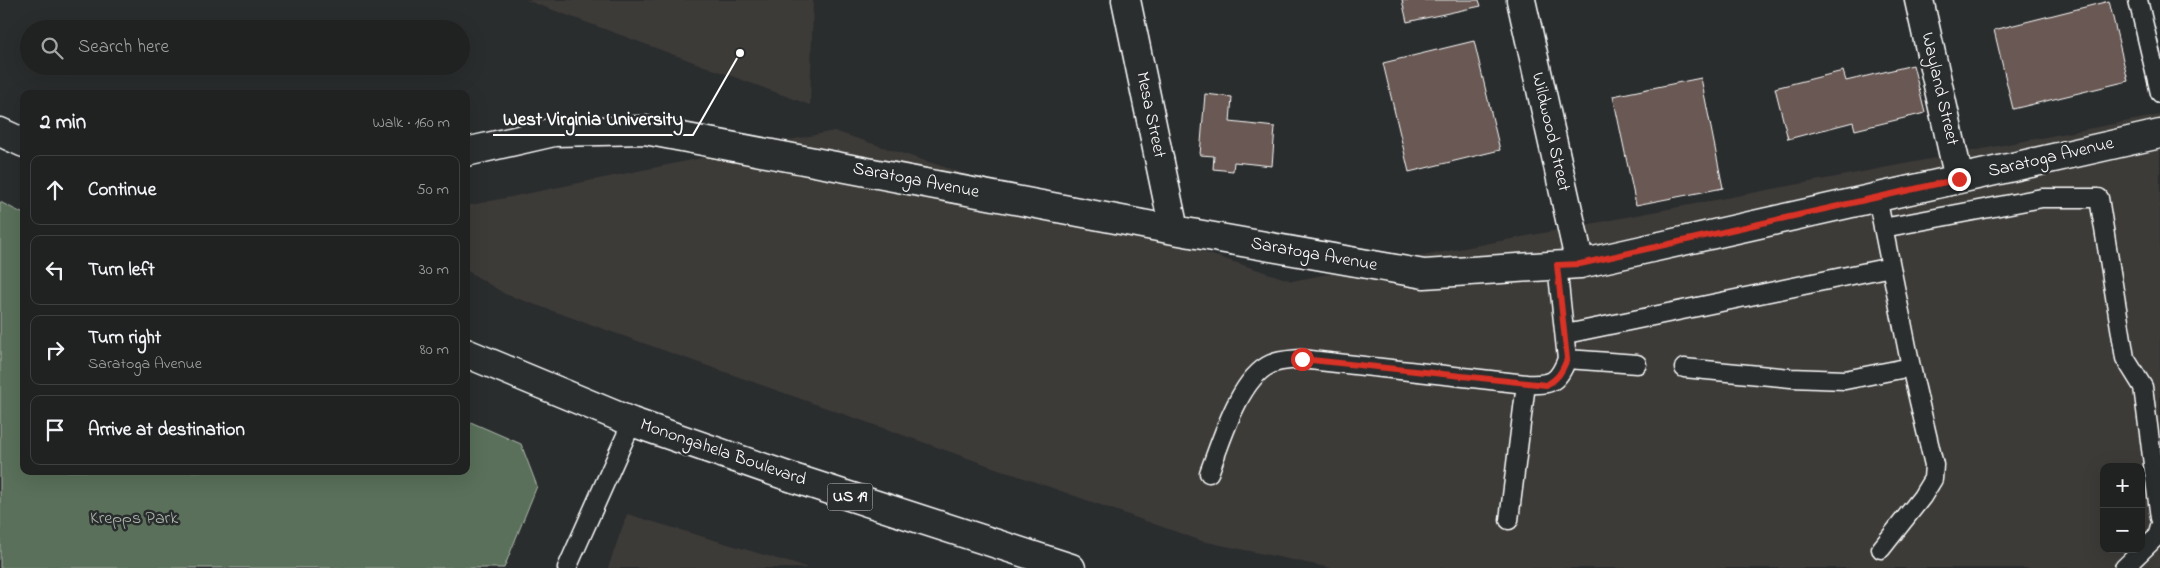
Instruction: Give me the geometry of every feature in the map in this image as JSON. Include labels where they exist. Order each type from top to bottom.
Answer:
[{"type":"street","name":"Mesa Street","points":[[1126,0],[1174,230]]},
{"type":"street","name":"Wildwood Street","points":[[1521,0],[1568,265]]},
{"type":"street","name":"Wayland Street","points":[[1919,0],[1959,179]]},
{"type":"street","name":"Saratoga Avenue","points":[[470,151],[554,132],[645,130],[1174,230],[1424,274],[1568,265],[2160,134]]},
{"type":"street","points":[[0,132],[20,141]]},
{"type":"street","name":"Monongahela Boulevard","points":[[470,355],[632,422],[790,477],[1071,568]]},
{"type":"lane","points":[[2138,0],[2160,93]]},
{"type":"lane","points":[[1876,197],[1911,367],[1934,464],[1933,479],[1881,549]]},
{"type":"lane","points":[[1883,228],[2042,198],[2099,198],[2126,358],[2144,387],[2160,518]]},
{"type":"lane","points":[[1210,473],[1237,400],[1252,380],[1271,364],[1302,359],[1526,384],[1546,385],[1554,381],[1562,372],[1567,359],[1568,265]]},
{"type":"lane","points":[[1566,334],[1891,267]]},
{"type":"lane","points":[[1567,359],[1637,364]]},
{"type":"lane","points":[[1684,368],[1790,378],[1845,380],[1911,367]]},
{"type":"lane","points":[[1509,520],[1526,384]]},
{"type":"lane","points":[[567,568],[632,422]]},
{"type":"lane","points":[[2124,568],[2157,536],[2160,526]]},
{"type":"shaded area","points":[[526,0],[813,0],[810,105]]},
{"type":"shaded area","points":[[2160,115],[2160,568],[1331,568],[1202,541],[505,294],[470,272],[470,205],[834,131],[1292,281]]},
{"type":"shaded area","points":[[627,514],[808,568],[608,568]]},
{"type":"green space","name":"Krepps Park","points":[[0,202],[20,212],[20,475],[470,475],[470,422],[521,444],[537,486],[504,568],[0,568]]},
{"type":"building","points":[[1402,0],[1479,0],[1481,6],[1407,22]]},
{"type":"building","points":[[2109,1],[2128,81],[2013,109],[1994,30]]},
{"type":"building","points":[[1474,41],[1500,150],[1409,172],[1383,63]]},
{"type":"building","points":[[1913,65],[1925,113],[1855,130],[1853,122],[1788,139],[1775,88],[1843,71],[1846,81]]},
{"type":"building","points":[[1701,78],[1723,188],[1636,205],[1613,96]]},
{"type":"building","points":[[1205,94],[1232,97],[1230,122],[1275,127],[1272,166],[1234,162],[1233,171],[1213,169],[1214,156],[1200,155]]},
{"type":"place","name":"West Virginia University","points":[[740,53]]},
{"type":"route","points":[[1302,359],[1546,385],[1554,381],[1562,372],[1567,359],[1566,334],[1557,265],[1580,264],[1959,179]]}]
